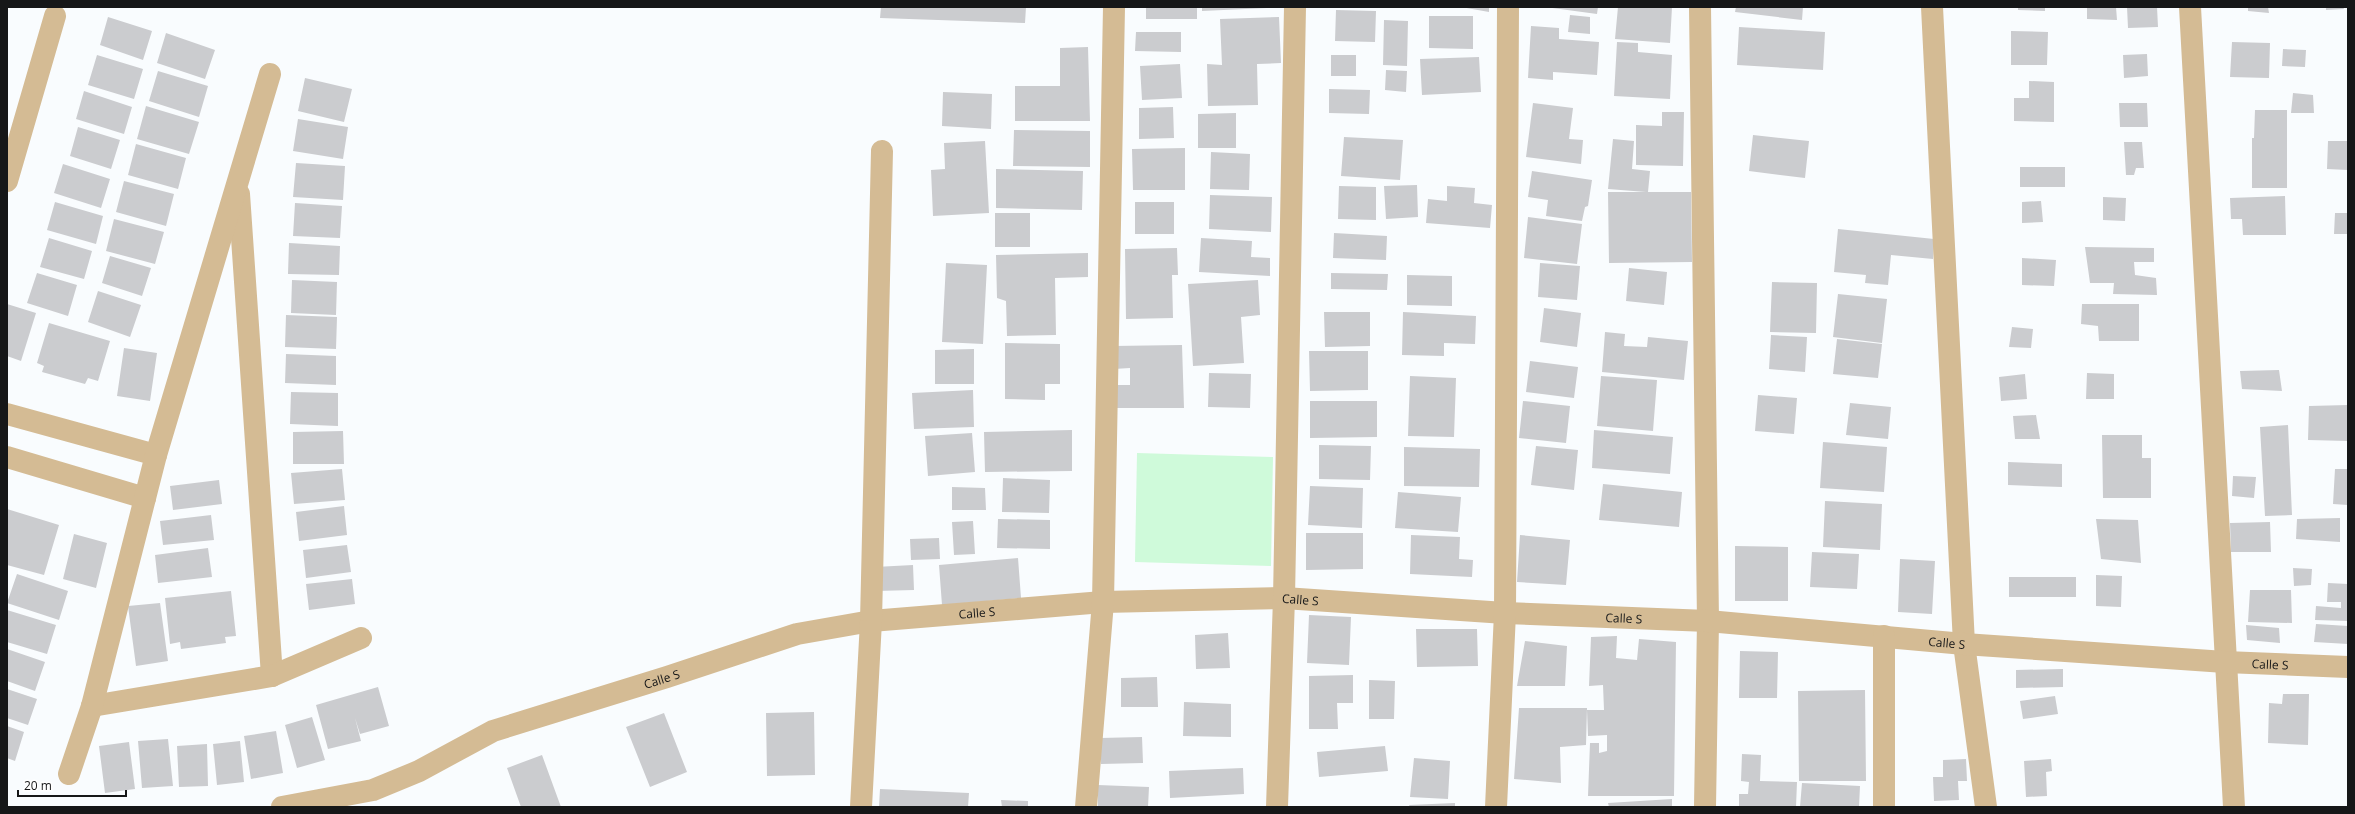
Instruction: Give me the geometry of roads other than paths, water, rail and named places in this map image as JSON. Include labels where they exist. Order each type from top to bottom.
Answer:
[{"type":"street","points":[[1086,807],[1103,602],[1114,7]]},
{"type":"street","points":[[1277,807],[1284,598],[1295,7]]},
{"type":"street","points":[[1496,807],[1505,613],[1508,7]]},
{"type":"street","points":[[1700,7],[1708,621],[1705,807]]},
{"type":"street","points":[[1932,7],[1964,644],[1986,807]]},
{"type":"street","points":[[2190,7],[2234,807]]},
{"type":"street","points":[[7,182],[55,16]]},
{"type":"street","points":[[69,774],[92,706],[156,455],[270,74]]},
{"type":"street","points":[[861,807],[870,621],[882,151]]},
{"type":"street","points":[[238,180],[272,676]]},
{"type":"street","points":[[7,414],[156,455]]},
{"type":"street","points":[[7,457],[145,498]]},
{"type":"street","name":"Calle S","points":[[282,807],[373,790],[419,771],[493,731],[667,677],[797,634],[870,621],[1103,602],[1284,598],[1505,613],[1708,621],[1964,644],[2225,662],[2348,667]]},
{"type":"street","points":[[1884,636],[1884,807]]},
{"type":"street","points":[[92,706],[272,676],[361,638]]}]
